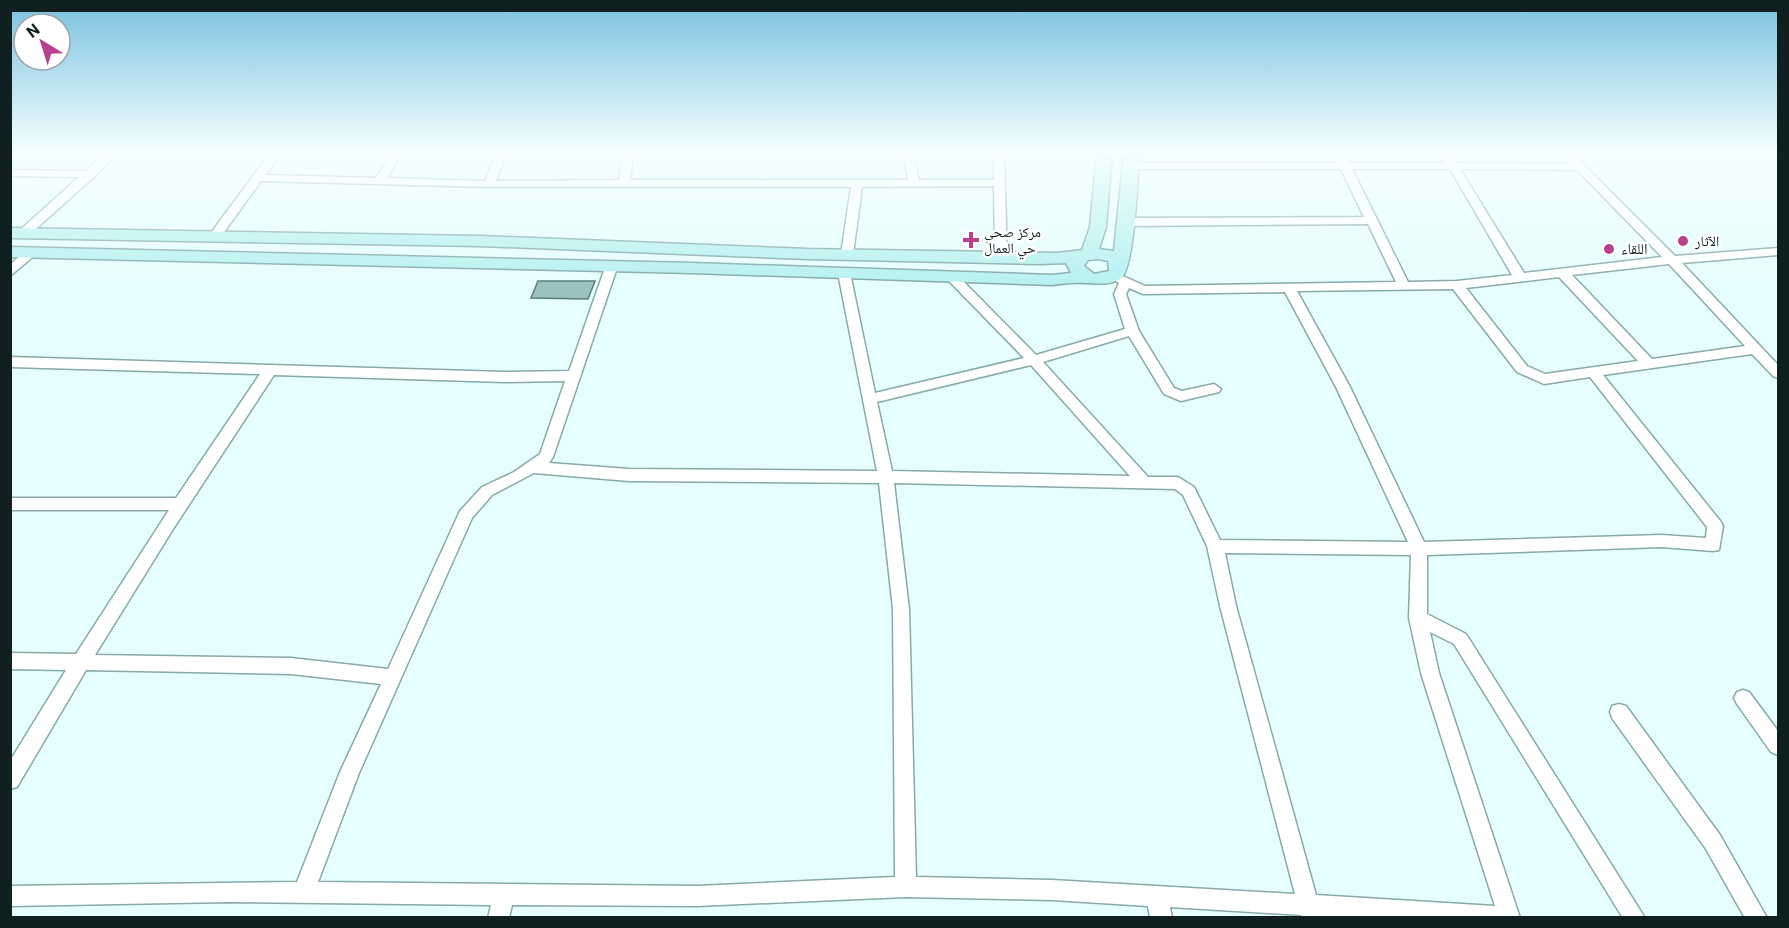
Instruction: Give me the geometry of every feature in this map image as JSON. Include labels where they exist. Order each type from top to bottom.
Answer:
[{"type":"street","points":[[17,233],[63,196]]},
{"type":"street","points":[[215,236],[244,196]]},
{"type":"street","points":[[847,254],[855,196]]},
{"type":"street","points":[[999,196],[1001,258]]},
{"type":"street","points":[[1086,277],[1075,266],[1078,258],[1086,254],[1095,241],[1101,196]]},
{"type":"street","points":[[1128,196],[1119,274],[1120,294],[1132,331],[1169,391],[1181,396],[1214,390]]},
{"type":"street","points":[[1360,196],[1404,286]]},
{"type":"street","points":[[1471,196],[1520,278]]},
{"type":"street","points":[[1608,196],[1776,367]]},
{"type":"street","points":[[1126,222],[1372,220]]},
{"type":"street","points":[[17,233],[480,241],[1001,258],[1062,259],[1086,254],[1111,257],[1119,274],[1143,291],[1457,285],[1672,260],[1777,253]]},
{"type":"street","points":[[10,252],[612,266],[1052,280],[1086,277],[1101,279],[1119,274]]},
{"type":"street","points":[[10,272],[30,252]]},
{"type":"street","points":[[303,893],[350,772],[466,514],[487,491],[546,457],[612,266]]},
{"type":"street","points":[[1562,272],[1649,364]]},
{"type":"street","points":[[844,273],[885,477],[902,609],[906,887]]},
{"type":"street","points":[[951,276],[1034,360],[1145,483]]},
{"type":"street","points":[[1457,285],[1522,369],[1544,379],[1756,349]]},
{"type":"street","points":[[10,896],[303,893],[697,896],[906,887],[1052,890],[1157,896],[1311,911],[1510,917],[1430,673],[1418,618],[1419,549],[1343,387],[1288,288]]},
{"type":"street","points":[[869,399],[1034,360],[1132,331]]},
{"type":"street","points":[[10,362],[504,377],[573,376]]},
{"type":"street","points":[[10,780],[80,662],[179,504],[269,371]]},
{"type":"street","points":[[1215,546],[1419,549],[1662,541],[1713,545],[1715,526],[1593,372]]},
{"type":"street","points":[[531,467],[629,475],[1178,483],[1190,490],[1215,546],[1231,618],[1311,911]]},
{"type":"street","points":[[10,504],[179,504]]},
{"type":"street","points":[[1418,618],[1460,639],[1635,918]]},
{"type":"street","points":[[10,661],[291,666],[391,678]]},
{"type":"street","points":[[1743,698],[1779,746]]},
{"type":"street","points":[[1619,712],[1713,842],[1757,918]]},
{"type":"street","points":[[498,918],[505,894]]},
{"type":"street","points":[[1157,896],[1161,918]]},
{"type":"building","points":[[538,281],[595,281],[588,299],[531,298]]},
{"type":"place","name":"مركز صحي حي العمال","points":[[971,240]]},
{"type":"place","name":"الآثار","points":[[1683,241]]},
{"type":"place","name":"اللقاء","points":[[1609,249]]}]
